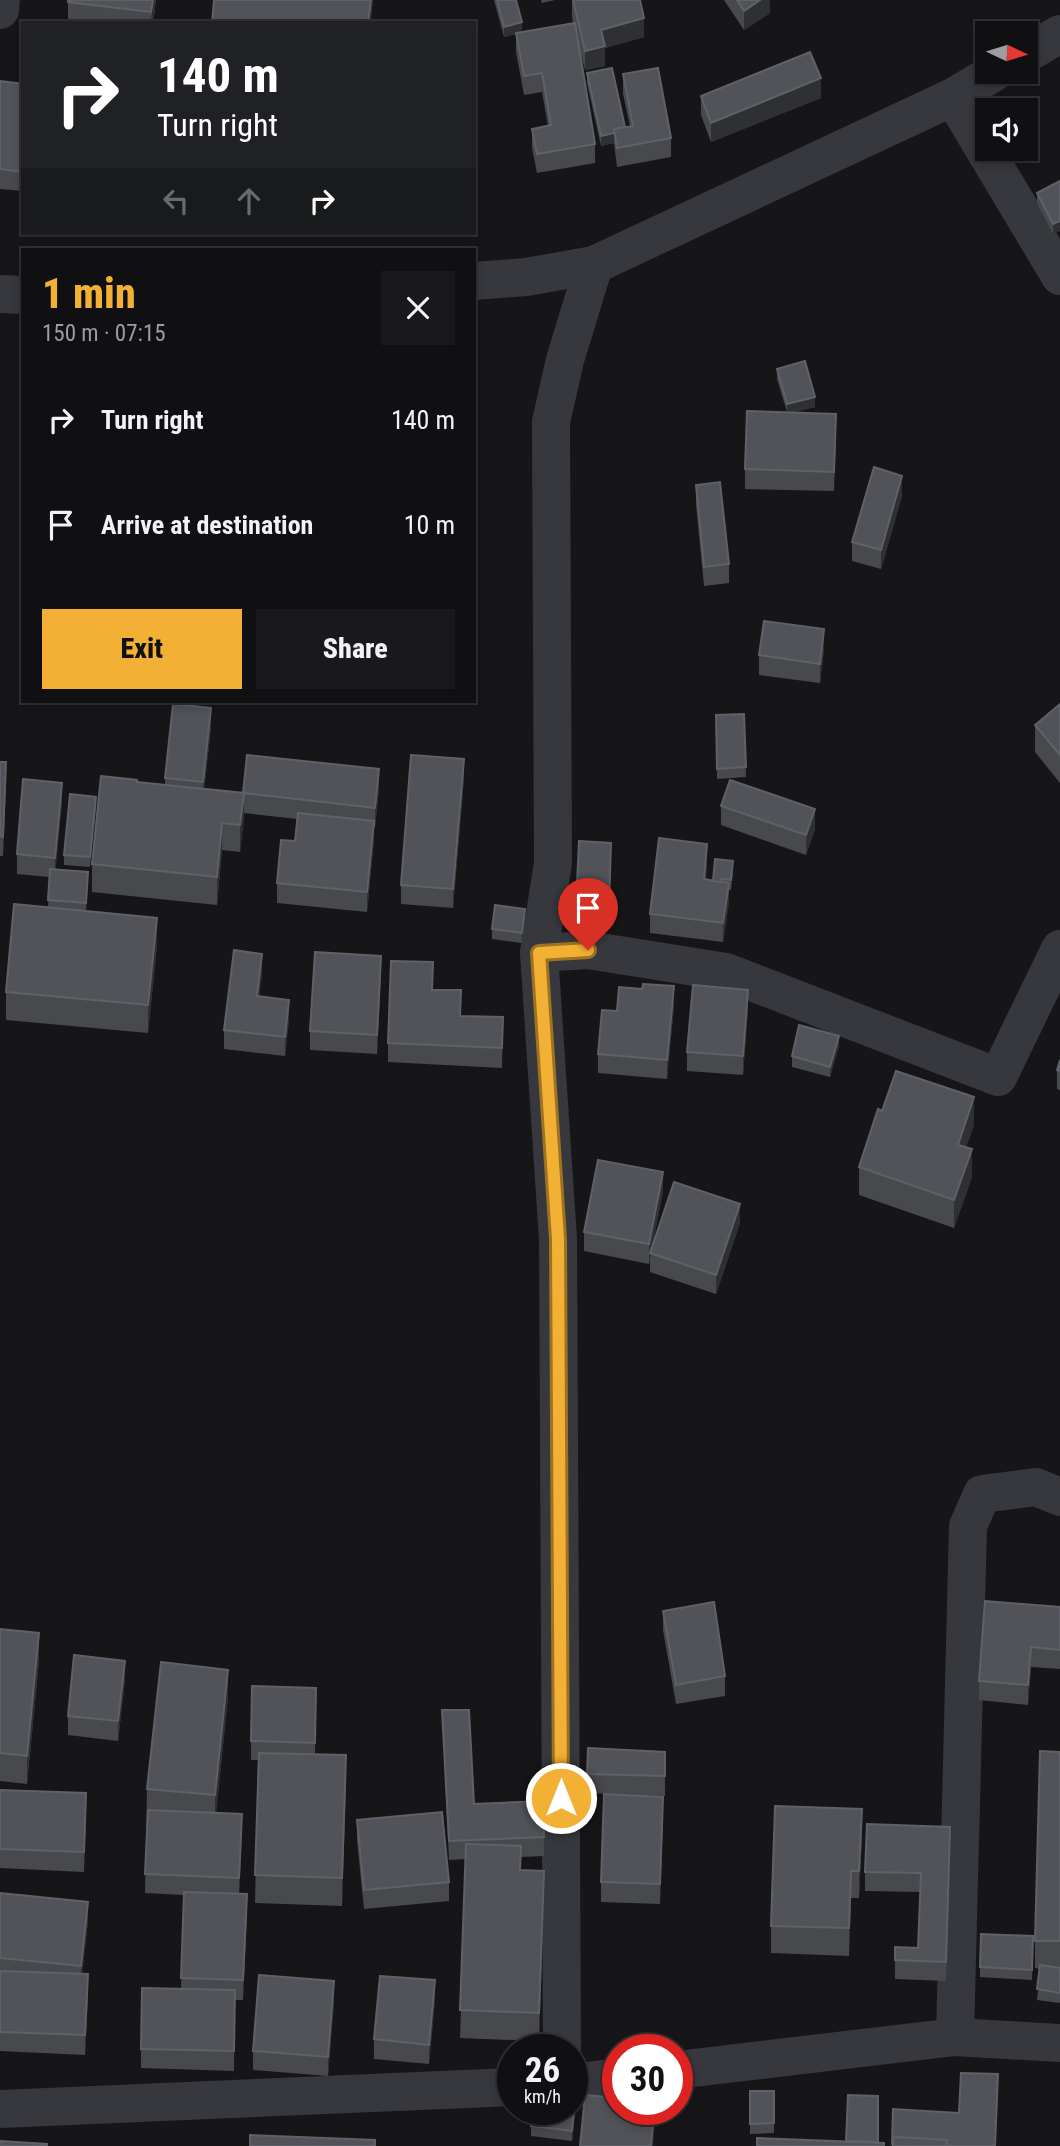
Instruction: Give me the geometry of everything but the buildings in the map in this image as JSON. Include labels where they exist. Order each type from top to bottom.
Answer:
[{"type":"street","points":[[0,9],[1,0]]},
{"type":"street","points":[[1038,47],[1060,34]]},
{"type":"street","points":[[476,281],[526,277],[594,265],[953,97],[975,84]]},
{"type":"street","points":[[953,97],[1060,276]]},
{"type":"street","points":[[562,2034],[558,1239],[539,953],[553,863],[551,422],[565,360],[594,265]]},
{"type":"street","points":[[0,294],[21,295]]},
{"type":"street","points":[[539,953],[588,950],[726,972],[998,1077],[1060,949]]},
{"type":"street","points":[[955,2037],[968,1526],[982,1494],[1035,1487],[1060,1497]]},
{"type":"street","points":[[693,2068],[955,2037],[1060,2043]]},
{"type":"street","points":[[0,2109],[497,2088]]},
{"type":"route","points":[[561,1798],[558,1239],[539,953],[588,950]]}]
